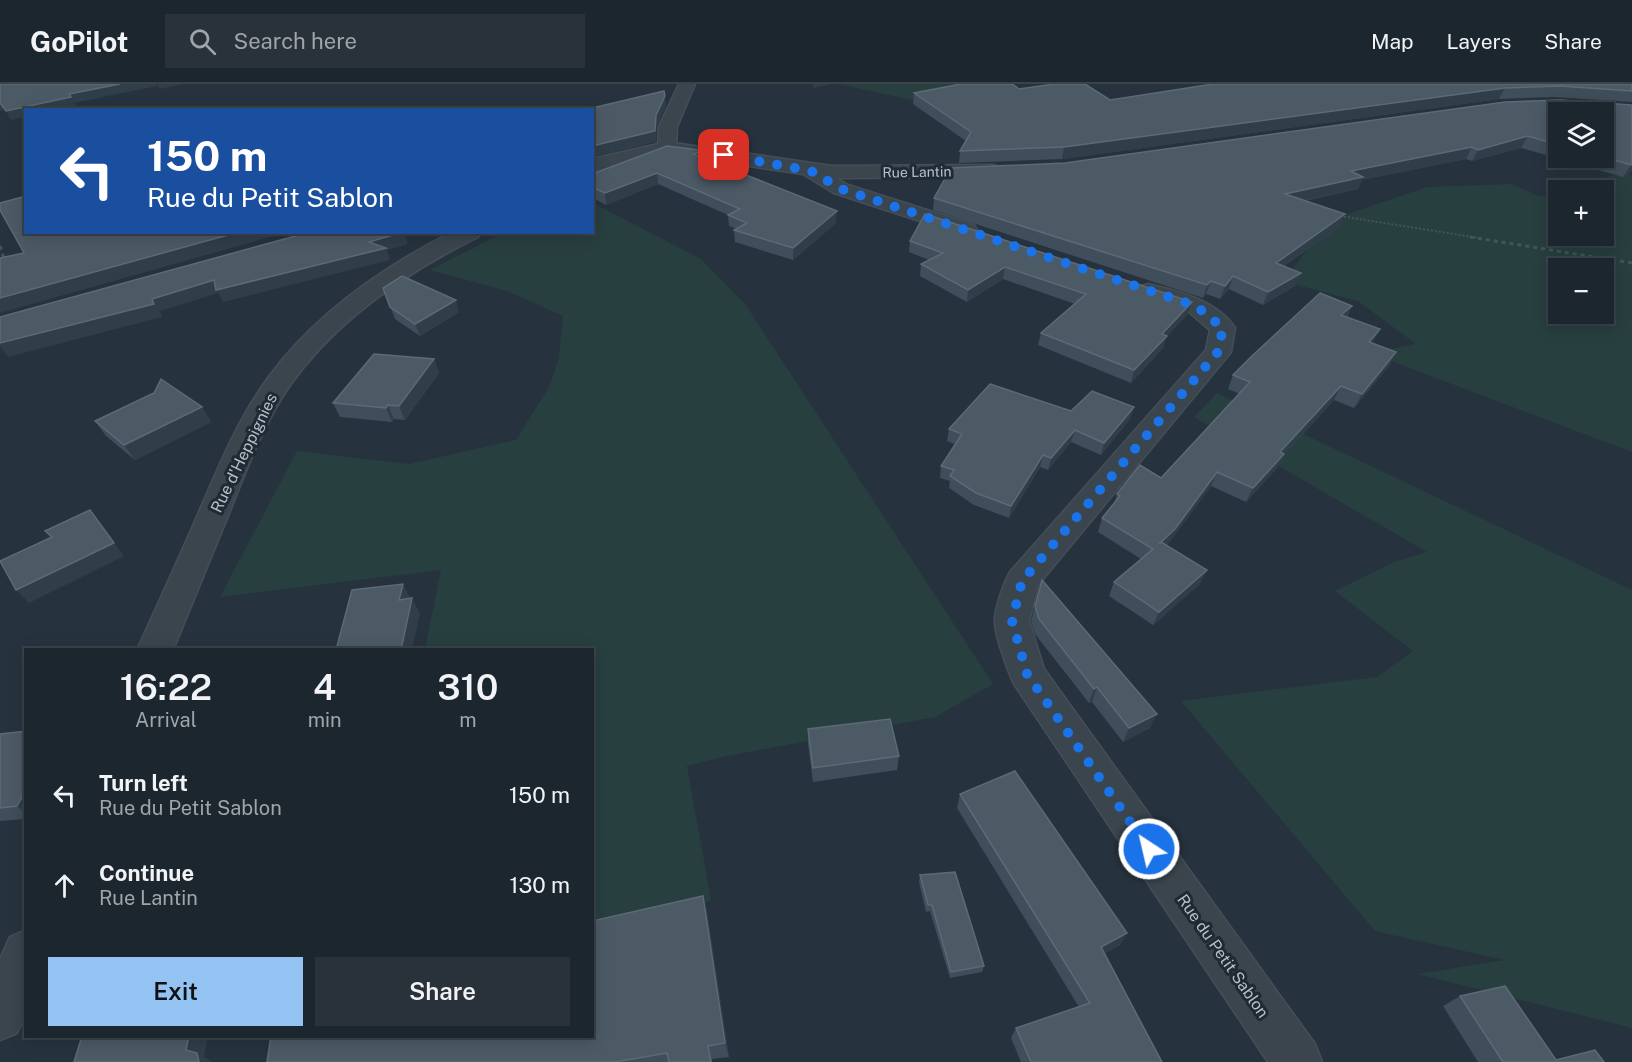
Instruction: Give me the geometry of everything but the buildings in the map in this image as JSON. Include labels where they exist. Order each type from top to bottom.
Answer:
[{"type":"street","points":[[667,148],[668,127],[687,84]]},
{"type":"street","points":[[594,165],[667,148]]},
{"type":"street","points":[[594,178],[667,148]]},
{"type":"street","name":"Rue Lantin","points":[[667,148],[724,155],[811,171],[876,173],[1011,170]]},
{"type":"street","points":[[811,171],[841,189],[997,240]]},
{"type":"street","name":"Rue d'Heppignies","points":[[156,648],[256,420],[285,372],[326,328],[375,289],[429,254],[466,234]]},
{"type":"street","name":"Rue du Petit Sablon","points":[[1119,281],[1196,306],[1223,328],[1218,352],[1022,581],[1012,621],[1027,674],[1297,1062]]},
{"type":"street","points":[[0,1016],[24,958]]},
{"type":"path","points":[[1332,215],[1632,263]]},
{"type":"path","points":[[0,246],[7,266]]},
{"type":"green space","points":[[838,84],[967,84],[917,101]]},
{"type":"green space","points":[[1625,172],[1632,175],[1632,452],[1370,353],[1416,344],[1358,301],[1282,281],[1333,219],[1427,187],[1512,184],[1540,197],[1548,195],[1548,246],[1614,246],[1614,180],[1597,180]]},
{"type":"green space","points":[[594,204],[701,259],[745,304],[993,684],[935,717],[722,757],[687,766],[711,900],[594,947],[594,648],[425,648],[441,570],[220,597],[297,451],[409,464],[516,440],[549,387],[559,358],[563,316],[507,291],[430,270],[500,234],[594,234]]},
{"type":"green space","points":[[1217,393],[1632,590],[1632,1028],[1418,974],[1504,960],[1375,931],[1181,701],[1377,677],[1413,651],[1335,591],[1394,562],[1427,552],[1194,417]]},
{"type":"route","points":[[724,155],[811,171],[841,189],[1196,306],[1223,328],[1218,352],[1022,581],[1012,621],[1027,674],[1149,849]]}]
